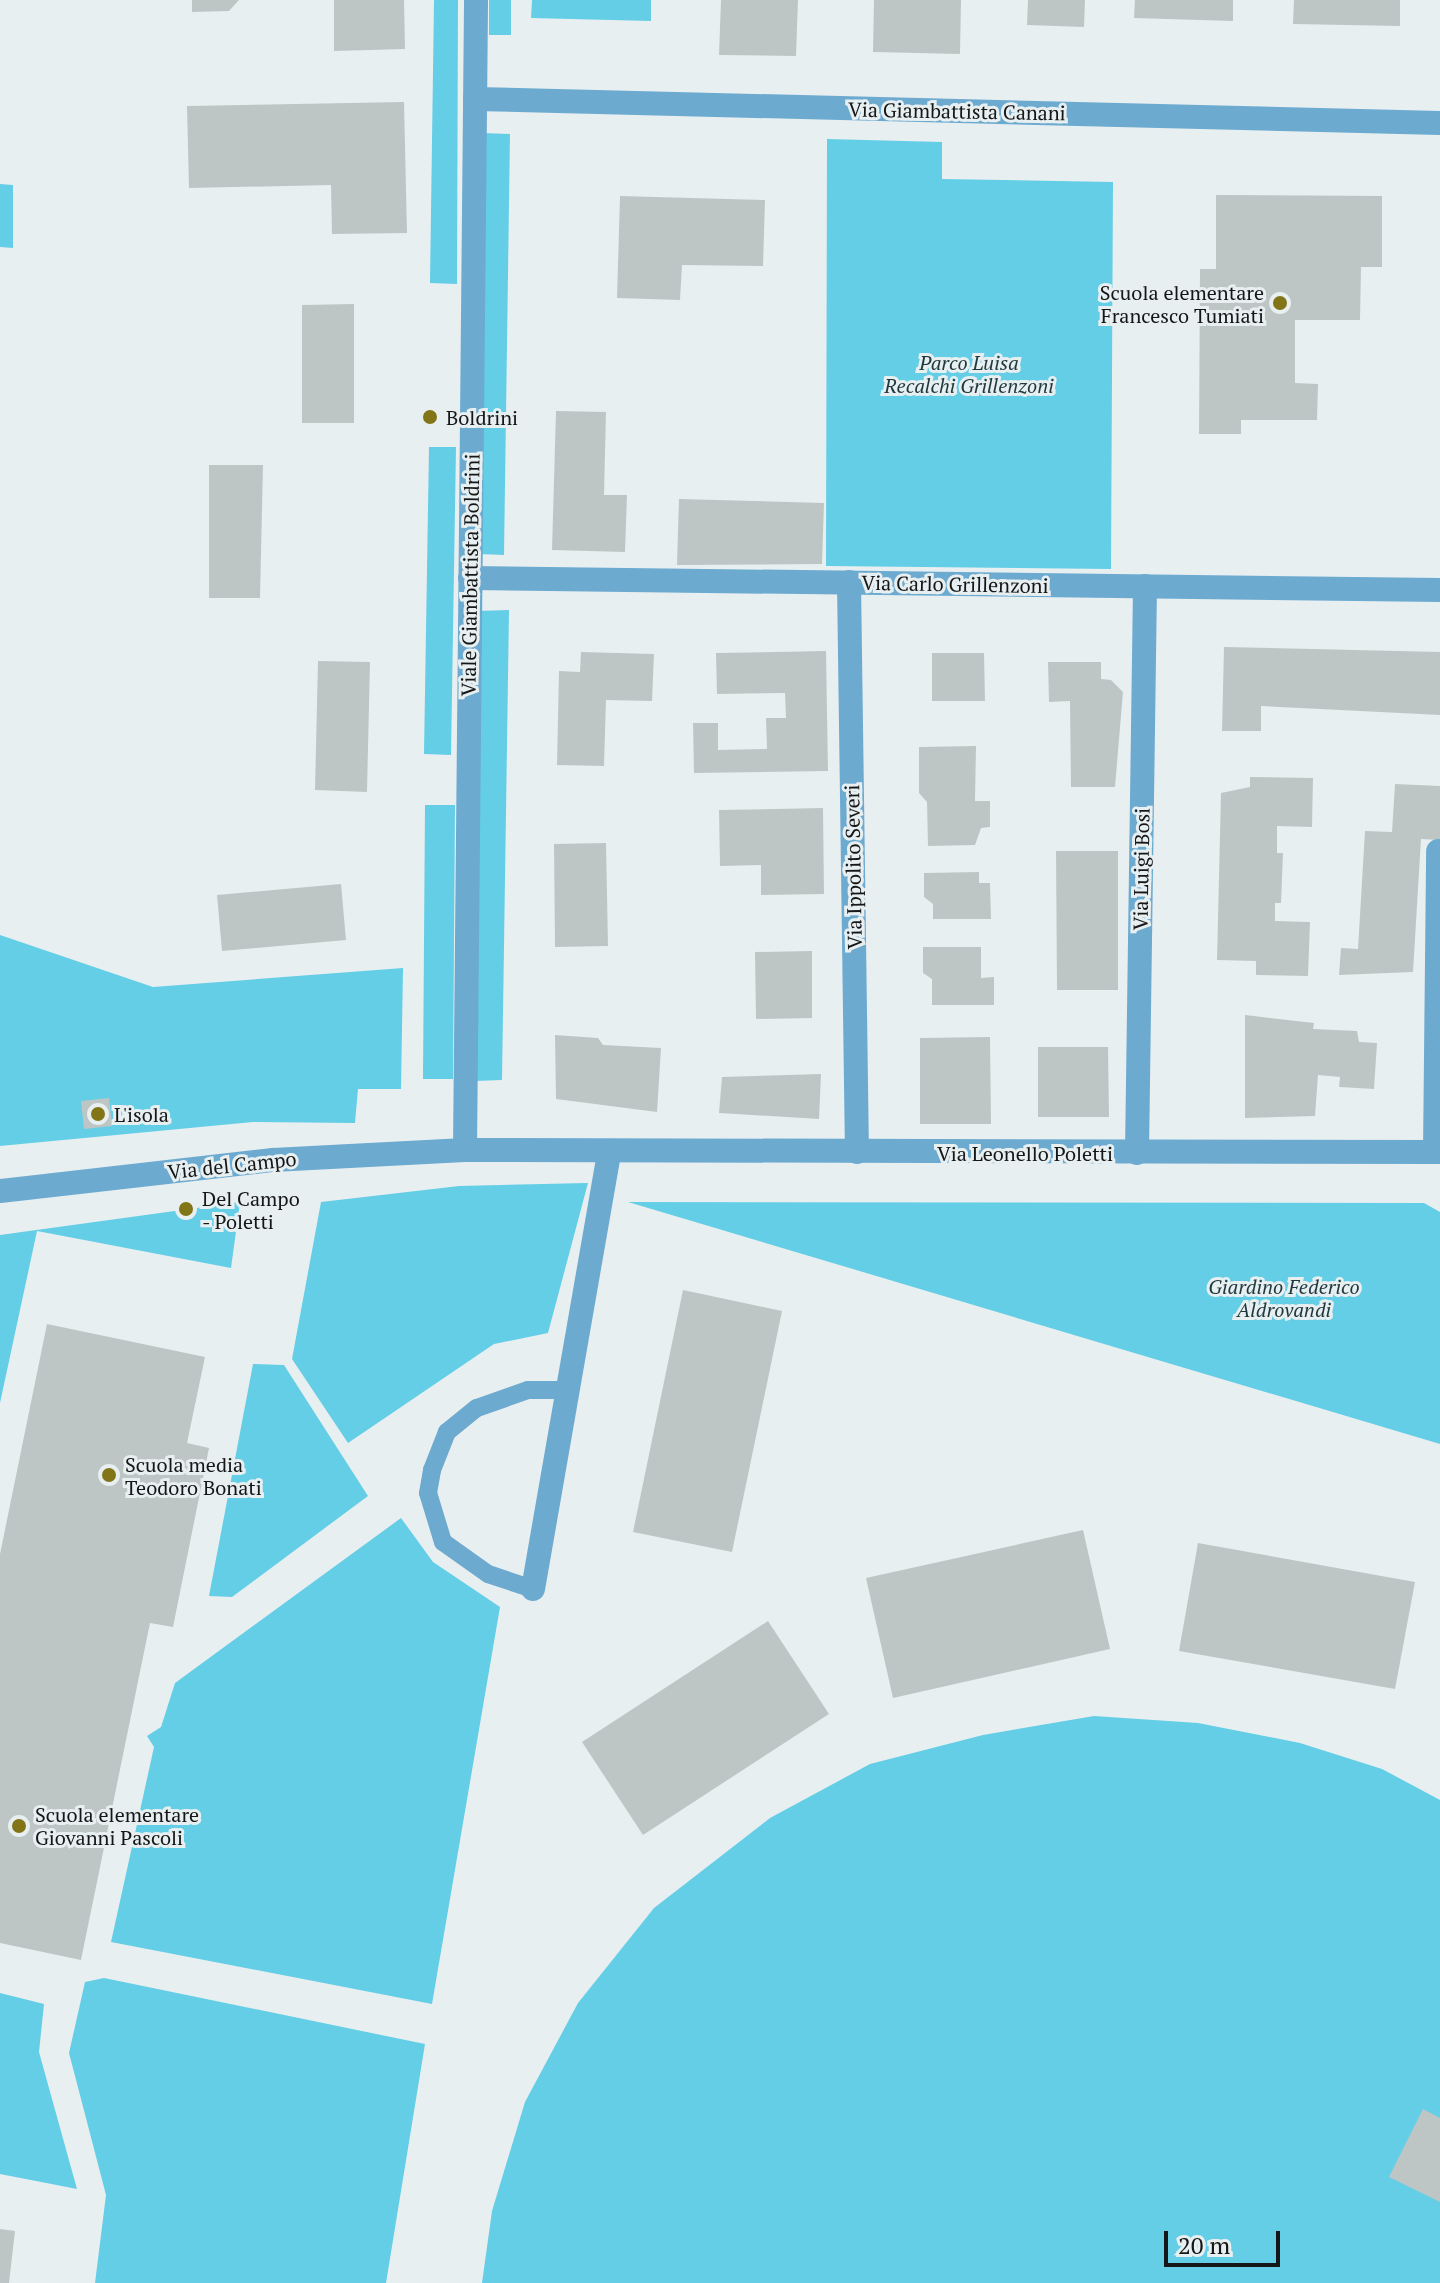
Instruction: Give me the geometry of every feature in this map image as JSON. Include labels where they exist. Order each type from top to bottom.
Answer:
[{"type":"street","name":"Viale Giambattista Boldrini","points":[[465,1150],[476,0]]},
{"type":"street","name":"Via Giambattista Canani","points":[[475,99],[1440,123]]},
{"type":"street","name":"Via Carlo Grillenzoni","points":[[470,578],[1440,590]]},
{"type":"street","name":"Via Ippolito Severi","points":[[849,582],[857,1152]]},
{"type":"street","name":"Via Luigi Bosi","points":[[1137,1153],[1145,586]]},
{"type":"street","points":[[1438,851],[1438,1152]]},
{"type":"street","name":"Via Leonello Poletti","points":[[465,1150],[609,1153],[1438,1152]]},
{"type":"street","name":"Via del Campo","points":[[0,1191],[273,1160],[465,1150]]},
{"type":"street","points":[[533,1589],[609,1153]]},
{"type":"lane","points":[[533,1589],[488,1574],[443,1542],[428,1493],[432,1470],[447,1432],[477,1408],[528,1390],[568,1390]]},
{"type":"green space","points":[[434,0],[458,0],[457,284],[430,283]]},
{"type":"green space","points":[[489,0],[511,0],[511,35],[489,35]]},
{"type":"green space","points":[[532,0],[651,0],[651,21],[531,18]]},
{"type":"green space","points":[[481,133],[510,134],[504,555],[478,554]]},
{"type":"green space","name":"Parco Luisa Recalchi Grillenzoni","points":[[827,139],[942,142],[942,179],[1113,182],[1111,569],[826,566]]},
{"type":"green space","points":[[0,184],[13,185],[13,248],[0,247]]},
{"type":"green space","points":[[429,447],[456,447],[451,755],[424,754]]},
{"type":"green space","points":[[509,610],[502,1080],[475,1081],[476,611]]},
{"type":"green space","points":[[425,805],[455,805],[453,1079],[423,1079]]},
{"type":"green space","points":[[0,935],[153,987],[403,968],[401,1089],[358,1089],[355,1123],[253,1122],[0,1146]]},
{"type":"green space","points":[[588,1183],[548,1333],[494,1344],[348,1443],[292,1359],[321,1202],[459,1186]]},
{"type":"green space","points":[[240,1202],[231,1268],[37,1231],[0,1403],[0,1235]]},
{"type":"green space","name":"Giardino Federico Aldrovandi","points":[[628,1202],[1424,1203],[1440,1212],[1440,1444]]},
{"type":"green space","points":[[253,1364],[284,1365],[368,1496],[232,1597],[209,1596]]},
{"type":"green space","points":[[401,1518],[433,1562],[500,1607],[432,2004],[111,1942],[154,1747],[147,1736],[161,1727],[175,1683]]},
{"type":"green space","points":[[1094,1716],[1198,1723],[1300,1743],[1382,1769],[1440,1800],[1440,2283],[482,2283],[492,2211],[525,2102],[578,2003],[654,1908],[770,1818],[870,1764],[983,1735]]},
{"type":"green space","points":[[104,1978],[425,2044],[386,2283],[95,2283],[106,2195],[69,2053],[85,1982]]},
{"type":"green space","points":[[0,1993],[44,2004],[39,2052],[77,2189],[0,2174]]},
{"type":"building","points":[[192,0],[239,0],[229,11],[192,12]]},
{"type":"building","points":[[334,0],[404,0],[405,49],[334,51]]},
{"type":"building","points":[[721,0],[798,0],[796,56],[719,55]]},
{"type":"building","points":[[874,0],[961,0],[960,54],[873,52]]},
{"type":"building","points":[[1028,0],[1085,0],[1084,27],[1027,25]]},
{"type":"building","points":[[1135,0],[1233,0],[1233,21],[1134,18]]},
{"type":"building","points":[[1294,0],[1400,0],[1400,26],[1293,24]]},
{"type":"building","points":[[404,102],[407,233],[332,234],[331,185],[189,188],[187,106]]},
{"type":"building","name":"Scuola elementare Francesco Tumiati","points":[[1216,195],[1382,196],[1382,267],[1361,267],[1360,320],[1295,320],[1295,383],[1318,384],[1317,420],[1241,420],[1241,434],[1199,434],[1200,269],[1216,269]]},
{"type":"building","points":[[620,196],[765,200],[763,266],[682,265],[680,300],[617,298]]},
{"type":"building","points":[[354,304],[354,423],[302,423],[302,305]]},
{"type":"building","points":[[556,411],[606,412],[604,495],[627,495],[625,552],[552,550]]},
{"type":"building","points":[[209,465],[263,465],[260,598],[209,598]]},
{"type":"building","points":[[679,499],[824,503],[822,564],[677,565]]},
{"type":"building","points":[[1224,647],[1440,652],[1440,715],[1261,706],[1261,731],[1222,731]]},
{"type":"building","points":[[826,651],[828,771],[694,773],[693,723],[718,723],[718,750],[767,749],[766,718],[786,718],[785,693],[717,694],[716,653]]},
{"type":"building","points":[[581,652],[654,654],[652,701],[606,700],[604,766],[557,765],[559,671],[580,672]]},
{"type":"building","points":[[932,653],[984,653],[985,701],[932,701]]},
{"type":"building","points":[[318,661],[370,662],[367,792],[315,790]]},
{"type":"building","points":[[1048,662],[1101,662],[1101,679],[1111,680],[1123,692],[1115,787],[1071,787],[1070,701],[1049,702]]},
{"type":"building","points":[[976,746],[975,801],[990,801],[990,827],[981,828],[975,845],[928,846],[927,802],[919,793],[919,747]]},
{"type":"building","points":[[1250,777],[1313,778],[1312,827],[1277,826],[1277,853],[1283,853],[1281,903],[1275,903],[1275,921],[1310,922],[1308,976],[1256,975],[1256,961],[1217,960],[1221,793],[1250,787]]},
{"type":"building","points":[[1395,784],[1440,786],[1440,840],[1421,839],[1413,972],[1339,975],[1341,948],[1358,949],[1365,831],[1392,832]]},
{"type":"building","points":[[823,808],[824,894],[761,895],[761,865],[720,866],[719,810]]},
{"type":"building","points":[[606,843],[608,946],[555,947],[554,844]]},
{"type":"building","points":[[1056,851],[1118,851],[1118,990],[1057,990]]},
{"type":"building","points":[[979,872],[979,883],[990,883],[991,919],[933,919],[933,904],[924,897],[924,873]]},
{"type":"building","points":[[341,884],[346,940],[222,951],[217,895]]},
{"type":"building","points":[[923,947],[981,947],[981,978],[994,977],[994,1005],[932,1005],[932,979],[923,973]]},
{"type":"building","points":[[812,951],[812,1018],[756,1019],[755,952]]},
{"type":"building","points":[[1245,1015],[1314,1023],[1313,1029],[1357,1031],[1359,1042],[1377,1043],[1374,1089],[1339,1087],[1340,1077],[1318,1075],[1315,1116],[1245,1118]]},
{"type":"building","points":[[555,1035],[598,1038],[603,1045],[661,1048],[657,1112],[556,1099]]},
{"type":"building","points":[[990,1037],[991,1124],[920,1124],[920,1038]]},
{"type":"building","points":[[1038,1047],[1108,1047],[1109,1117],[1038,1117]]},
{"type":"building","points":[[821,1074],[819,1119],[719,1113],[722,1077]]},
{"type":"building","points":[[109,1098],[112,1126],[84,1129],[81,1101]]},
{"type":"building","points":[[683,1290],[782,1311],[732,1552],[633,1532]]},
{"type":"building","points":[[47,1324],[205,1357],[187,1443],[209,1448],[173,1627],[150,1623],[81,1960],[0,1943],[0,1554]]},
{"type":"building","points":[[1083,1530],[1110,1649],[893,1698],[866,1578]]},
{"type":"building","points":[[1198,1543],[1415,1582],[1395,1689],[1179,1651]]},
{"type":"building","points":[[768,1621],[829,1714],[643,1835],[582,1742]]},
{"type":"building","points":[[1423,2109],[1440,2118],[1440,2202],[1389,2177]]},
{"type":"building","points":[[0,2229],[15,2231],[9,2283],[0,2283]]},
{"type":"place","name":"Scuola elementare Francesco Tumiati","points":[[1280,303]]},
{"type":"place","name":"Boldrini","points":[[430,417]]},
{"type":"place","name":"L'isola","points":[[98,1114]]},
{"type":"place","name":"Del Campo - Poletti","points":[[186,1209]]},
{"type":"place","name":"Scuola media Teodoro Bonati","points":[[109,1475]]},
{"type":"place","name":"Scuola elementare Giovanni Pascoli","points":[[19,1826]]}]
